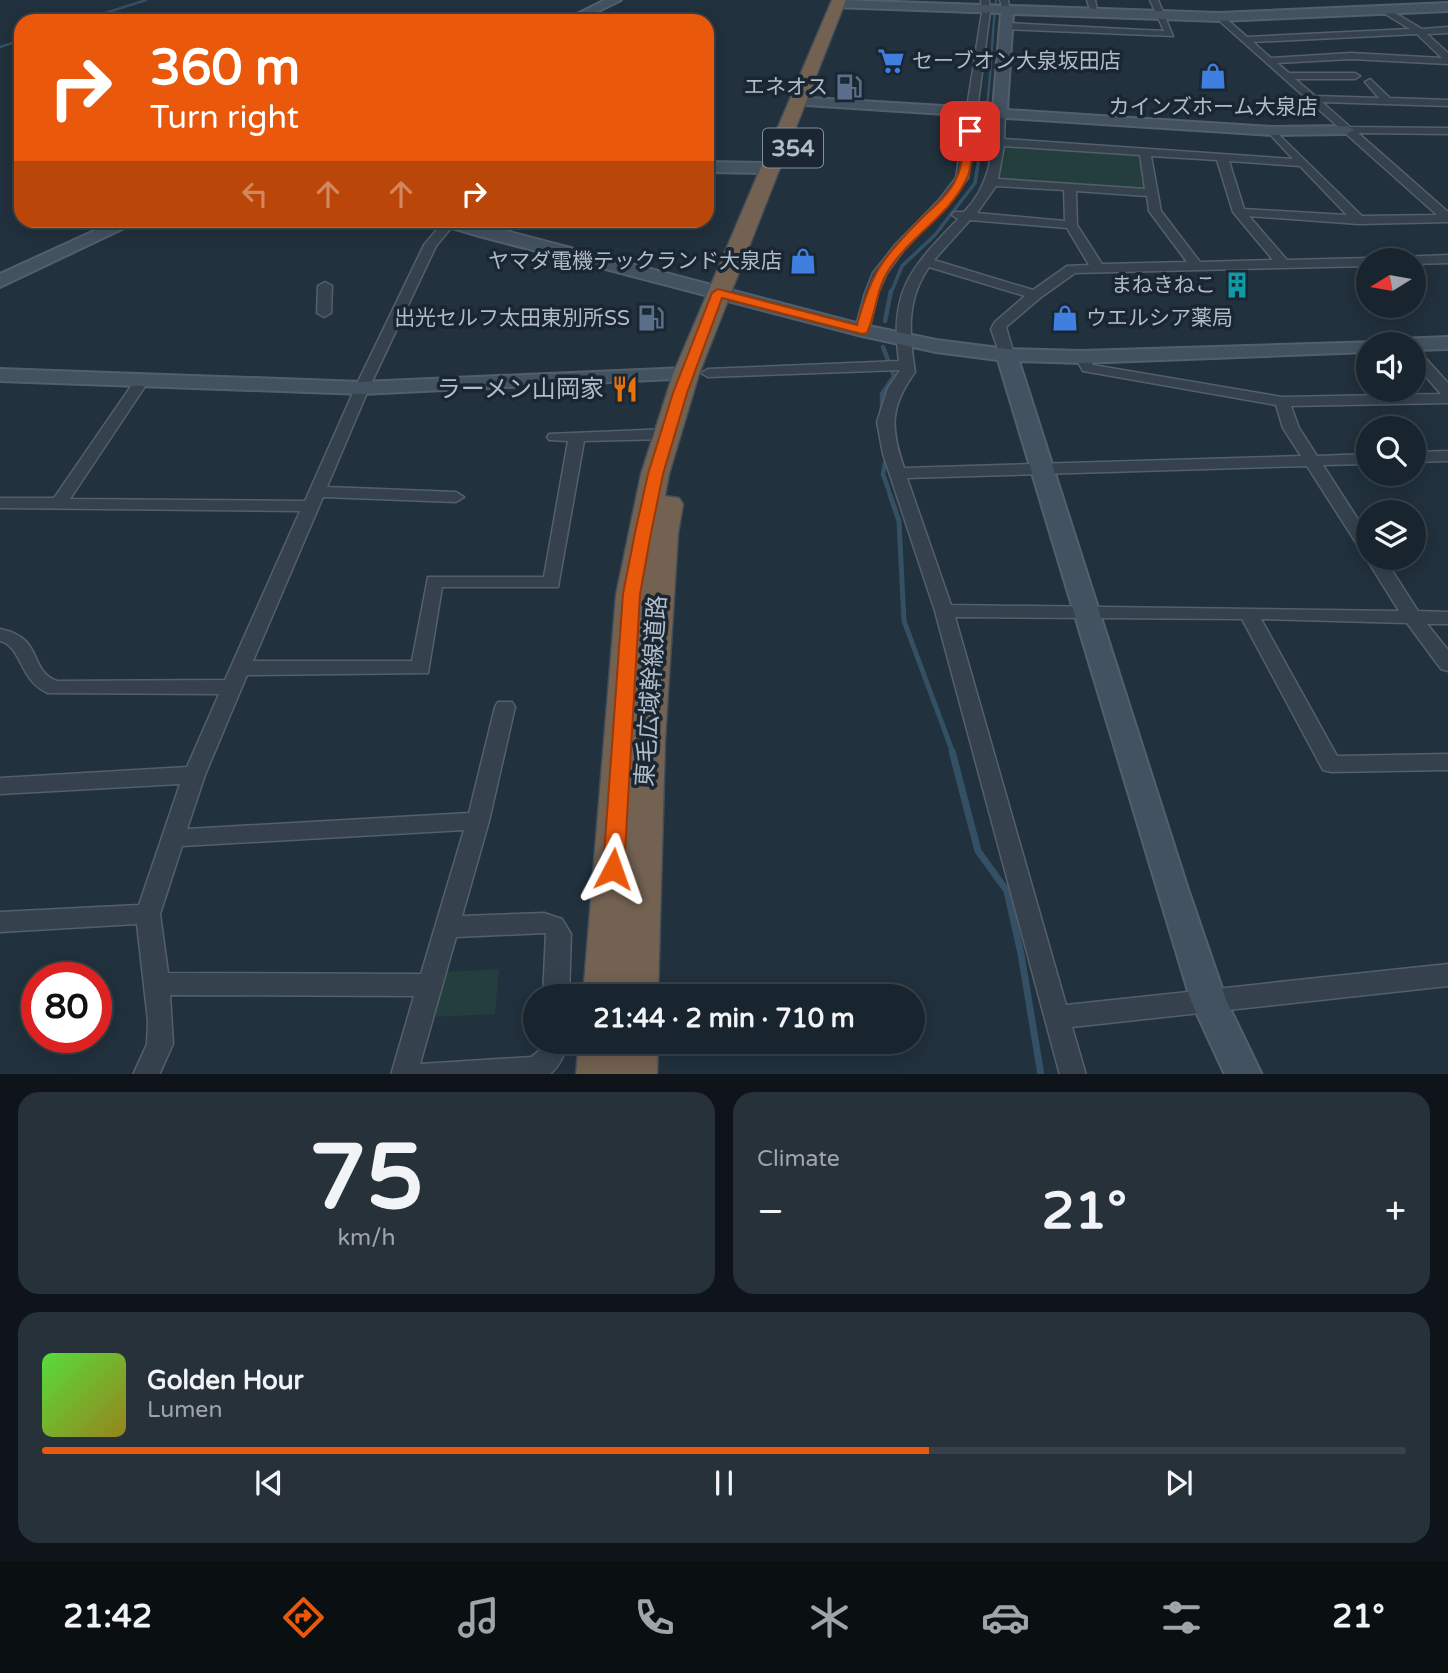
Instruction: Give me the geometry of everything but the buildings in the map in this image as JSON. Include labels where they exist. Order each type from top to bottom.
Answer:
[{"type":"highway","name":"東毛広域幹線道路","points":[[727,295],[811,102],[844,2]]},
{"type":"highway","name":"東毛広域幹線道路","points":[[605,984],[632,594],[650,497],[667,434],[697,374],[771,168],[844,2]]},
{"type":"highway","name":"東毛広域幹線道路","points":[[637,984],[647,740],[663,534],[685,442],[697,374]]},
{"type":"highway","points":[[599,1074],[600,1054]]},
{"type":"highway","points":[[634,1074],[635,1054]]},
{"type":"street","points":[[584,14],[615,0]]},
{"type":"street","points":[[1091,0],[1095,14]]},
{"type":"street","points":[[1007,26],[1170,34],[1154,0]]},
{"type":"street","points":[[1352,0],[1372,10]]},
{"type":"street","points":[[844,2],[1005,5],[1095,14],[1219,17],[1448,7]]},
{"type":"street","points":[[862,330],[873,288],[882,270],[903,243],[937,210],[958,184],[965,170],[986,5]]},
{"type":"street","points":[[1005,5],[1007,26],[998,142],[992,182],[967,216],[924,261],[908,289],[902,339],[908,372],[895,388],[885,422],[897,473],[944,611],[1073,1074]]},
{"type":"street","points":[[1268,61],[1351,56],[1448,60],[1443,49],[1385,10]]},
{"type":"street","points":[[1219,17],[1448,218]]},
{"type":"street","points":[[1244,40],[1448,30]]},
{"type":"street","points":[[981,44],[1005,46]]},
{"type":"street","points":[[1285,76],[1355,76]]},
{"type":"street","points":[[1370,82],[1387,101]]},
{"type":"street","points":[[1311,99],[1448,103]]},
{"type":"street","points":[[811,102],[1272,131],[1448,131]]},
{"type":"street","points":[[1272,131],[1359,220]]},
{"type":"street","points":[[998,142],[1304,163]]},
{"type":"street","points":[[1145,152],[1155,211],[1196,266]]},
{"type":"street","points":[[1222,158],[1239,212],[1283,264]]},
{"type":"street","points":[[714,167],[771,168]]},
{"type":"street","points":[[992,182],[1151,193]]},
{"type":"street","points":[[1070,188],[1071,225],[1098,268]]},
{"type":"street","points":[[1433,205],[1448,203]]},
{"type":"street","points":[[937,210],[967,216],[1071,225]]},
{"type":"street","points":[[1239,212],[1359,220],[1448,218]]},
{"type":"street","points":[[0,282],[116,228]]},
{"type":"street","points":[[146,1074],[160,1044],[161,1021],[148,914],[194,775],[362,388],[430,245],[442,228]]},
{"type":"street","points":[[471,228],[862,330],[1007,355],[1082,357],[1356,346]]},
{"type":"street","points":[[484,232],[497,228]]},
{"type":"street","points":[[1426,260],[1448,259]]},
{"type":"street","points":[[924,261],[1035,295]]},
{"type":"street","points":[[1244,1074],[1209,1001],[998,329],[1066,271],[1356,262]]},
{"type":"street","points":[[324,313],[325,286]]},
{"type":"street","points":[[1426,344],[1448,343]]},
{"type":"street","points":[[1082,357],[1088,368],[1282,402],[1448,398]]},
{"type":"street","points":[[0,375],[362,388],[906,365]]},
{"type":"street","points":[[1426,367],[1448,392]]},
{"type":"street","points":[[59,503],[143,379]]},
{"type":"street","points":[[1282,402],[1291,428],[1356,529]]},
{"type":"street","points":[[555,436],[667,434]]},
{"type":"street","points":[[240,668],[421,668],[434,581],[552,583],[577,436]]},
{"type":"street","points":[[1426,457],[1448,456]]},
{"type":"street","points":[[897,473],[1356,459]]},
{"type":"street","points":[[0,503],[456,497]]},
{"type":"street","points":[[1383,570],[1412,617],[1448,664]]},
{"type":"street","points":[[944,611],[1248,613],[1448,618]]},
{"type":"street","points":[[1248,613],[1331,764],[1448,762]]},
{"type":"street","points":[[0,635],[14,636],[20,641],[33,673],[45,686],[231,687]]},
{"type":"street","points":[[418,1074],[404,1074],[478,821],[505,707]]},
{"type":"street","points":[[0,786],[194,775]]},
{"type":"street","points":[[174,838],[478,821]]},
{"type":"street","points":[[0,922],[148,914]]},
{"type":"street","points":[[448,926],[544,923],[554,926],[559,933],[557,984]]},
{"type":"street","points":[[1057,1017],[1448,975]]},
{"type":"street","points":[[156,984],[430,985]]},
{"type":"street","points":[[424,1074],[535,1069],[547,1063],[552,1054]]},
{"type":"green space","points":[[1003,146],[1139,155],[1145,189],[1002,180],[999,179]]},
{"type":"green space","points":[[499,969],[495,1014],[432,1017],[444,972]]},
{"type":"waterway","points":[[102,14],[146,0]]},
{"type":"waterway","points":[[984,130],[996,0]]},
{"type":"waterway","points":[[0,47],[14,42]]},
{"type":"waterway","points":[[891,293],[902,266],[935,235],[975,183],[984,128]]},
{"type":"waterway","points":[[885,321],[891,291]]},
{"type":"waterway","points":[[882,414],[882,394],[894,376],[883,347]]},
{"type":"waterway","points":[[886,458],[883,474],[891,497]]},
{"type":"waterway","points":[[890,495],[899,521],[904,621],[953,753]]},
{"type":"waterway","points":[[952,751],[978,851],[1007,891],[1021,954],[1041,1074]]},
{"type":"place","name":"セーブオン大泉坂田店","points":[[891,61]]},
{"type":"place","name":"カインズホーム大泉店","points":[[1213,76]]},
{"type":"place","name":"エネオス","points":[[849,87]]},
{"type":"place","name":"ヤマダ電機テックランド大泉店","points":[[803,261]]},
{"type":"place","name":"まねきねこ","points":[[1237,285]]},
{"type":"place","name":"出光セルフ太田東別所SS","points":[[651,318]]},
{"type":"place","name":"ウエルシア薬局","points":[[1065,318]]},
{"type":"place","name":"ラーメン山岡家","points":[[625,389]]},
{"type":"route","points":[[613,869],[632,594],[643,533],[656,474],[680,393],[718,293],[862,330],[873,288],[882,270],[903,243],[949,198],[962,178],[970,131]]}]
